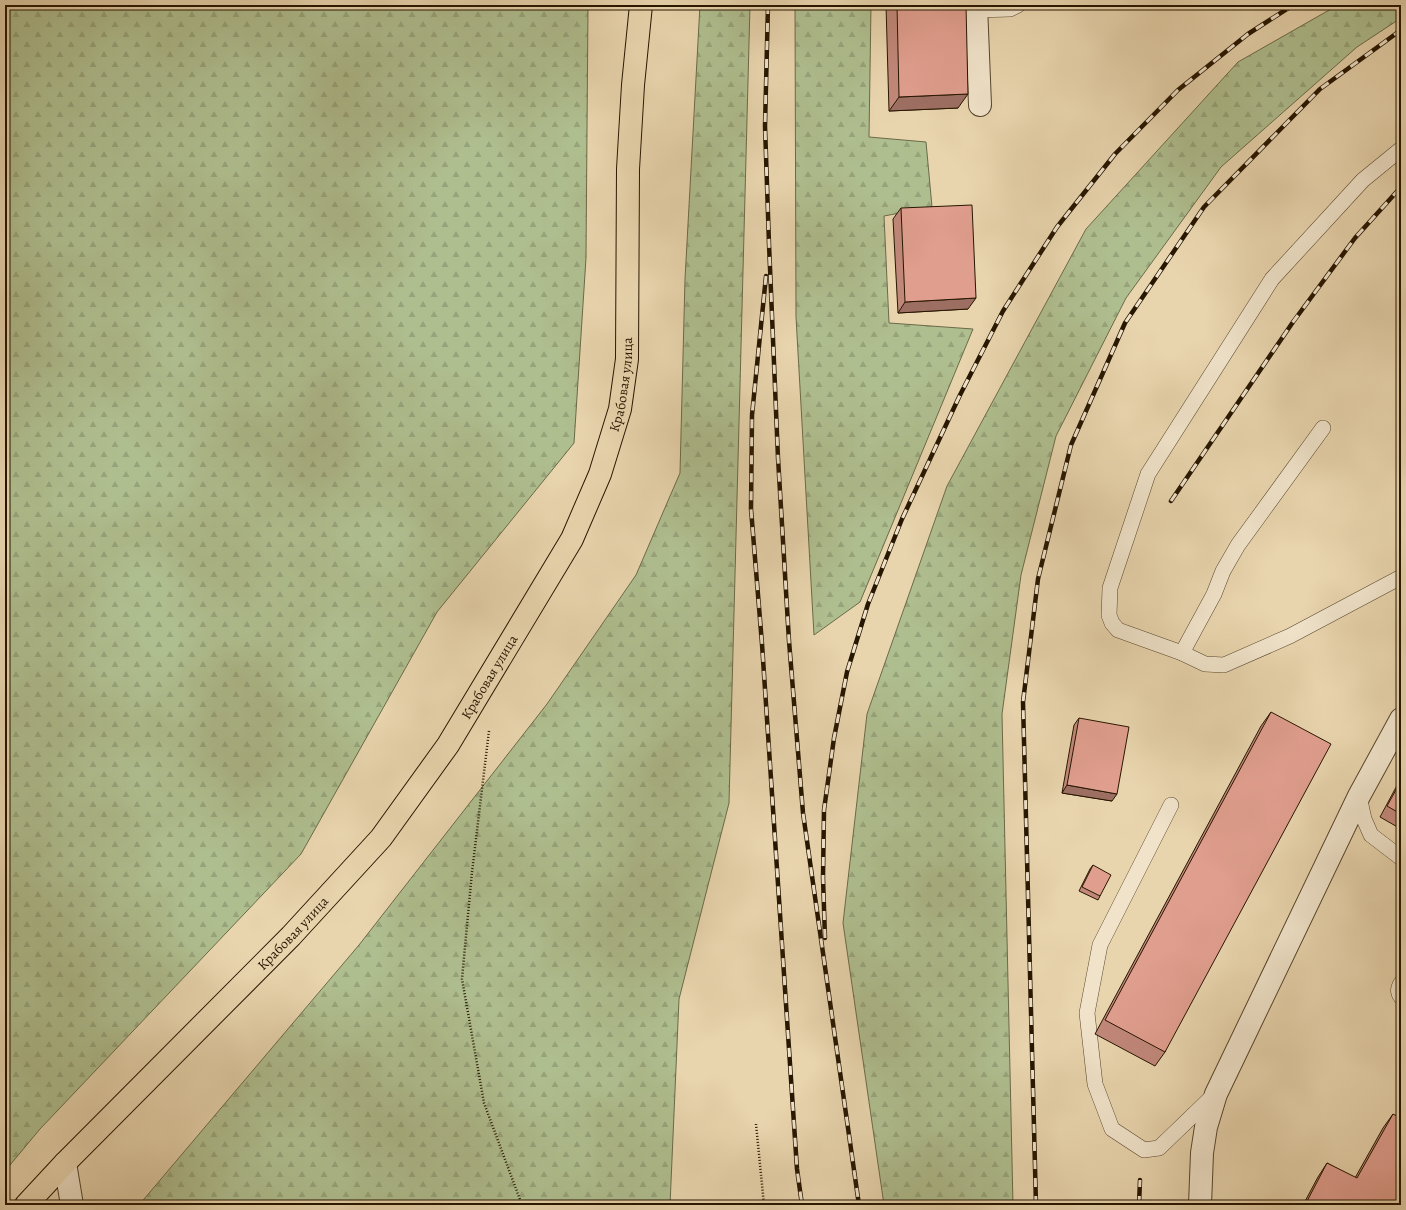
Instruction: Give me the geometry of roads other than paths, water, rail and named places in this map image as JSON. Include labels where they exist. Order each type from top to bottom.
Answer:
[{"type":"main road","name":"Крабовая улица","points":[[26,1205],[65,1163],[291,936],[381,838],[448,745],[572,539],[600,474],[620,409],[627,359],[628,169],[633,85],[641,5]]},
{"type":"street","points":[[977,8],[980,105]]},
{"type":"street","points":[[1200,1205],[1202,1153],[1206,1127],[1216,1094],[1359,796],[1401,719]]},
{"type":"street","points":[[65,1163],[72,1205]]},
{"type":"lane","points":[[977,8],[1010,9],[1018,5]]},
{"type":"lane","points":[[1401,148],[1362,180],[1272,278],[1148,474],[1110,588],[1109,615],[1112,623],[1118,630],[1182,653],[1205,664],[1224,665],[1290,636],[1401,577]]},
{"type":"lane","points":[[1182,653],[1214,594],[1223,571],[1238,545],[1323,428]]},
{"type":"lane","points":[[1359,796],[1364,819],[1371,835],[1401,858]]},
{"type":"lane","points":[[1171,805],[1100,945],[1087,1013],[1095,1084],[1112,1129],[1144,1150],[1159,1148],[1216,1094]]},
{"type":"lane","points":[[1401,983],[1399,987],[1399,994],[1401,997]]},
{"type":"railway","points":[[768,5],[765,126],[778,458],[789,641],[803,813],[859,1205]]},
{"type":"railway","points":[[825,938],[823,878],[824,810],[834,738],[847,672],[868,604],[902,519],[960,395],[1003,311],[1057,227],[1115,154],[1178,90],[1248,34],[1293,5]]},
{"type":"railway","points":[[1036,1205],[1023,702],[1038,579],[1071,445],[1125,323],[1204,207],[1320,89],[1401,30]]},
{"type":"railway","points":[[1171,501],[1293,322],[1355,238],[1401,187]]},
{"type":"railway","points":[[766,276],[752,415],[751,509],[762,644],[797,1169],[802,1205]]},
{"type":"railway","points":[[1139,1205],[1140,1180]]}]
